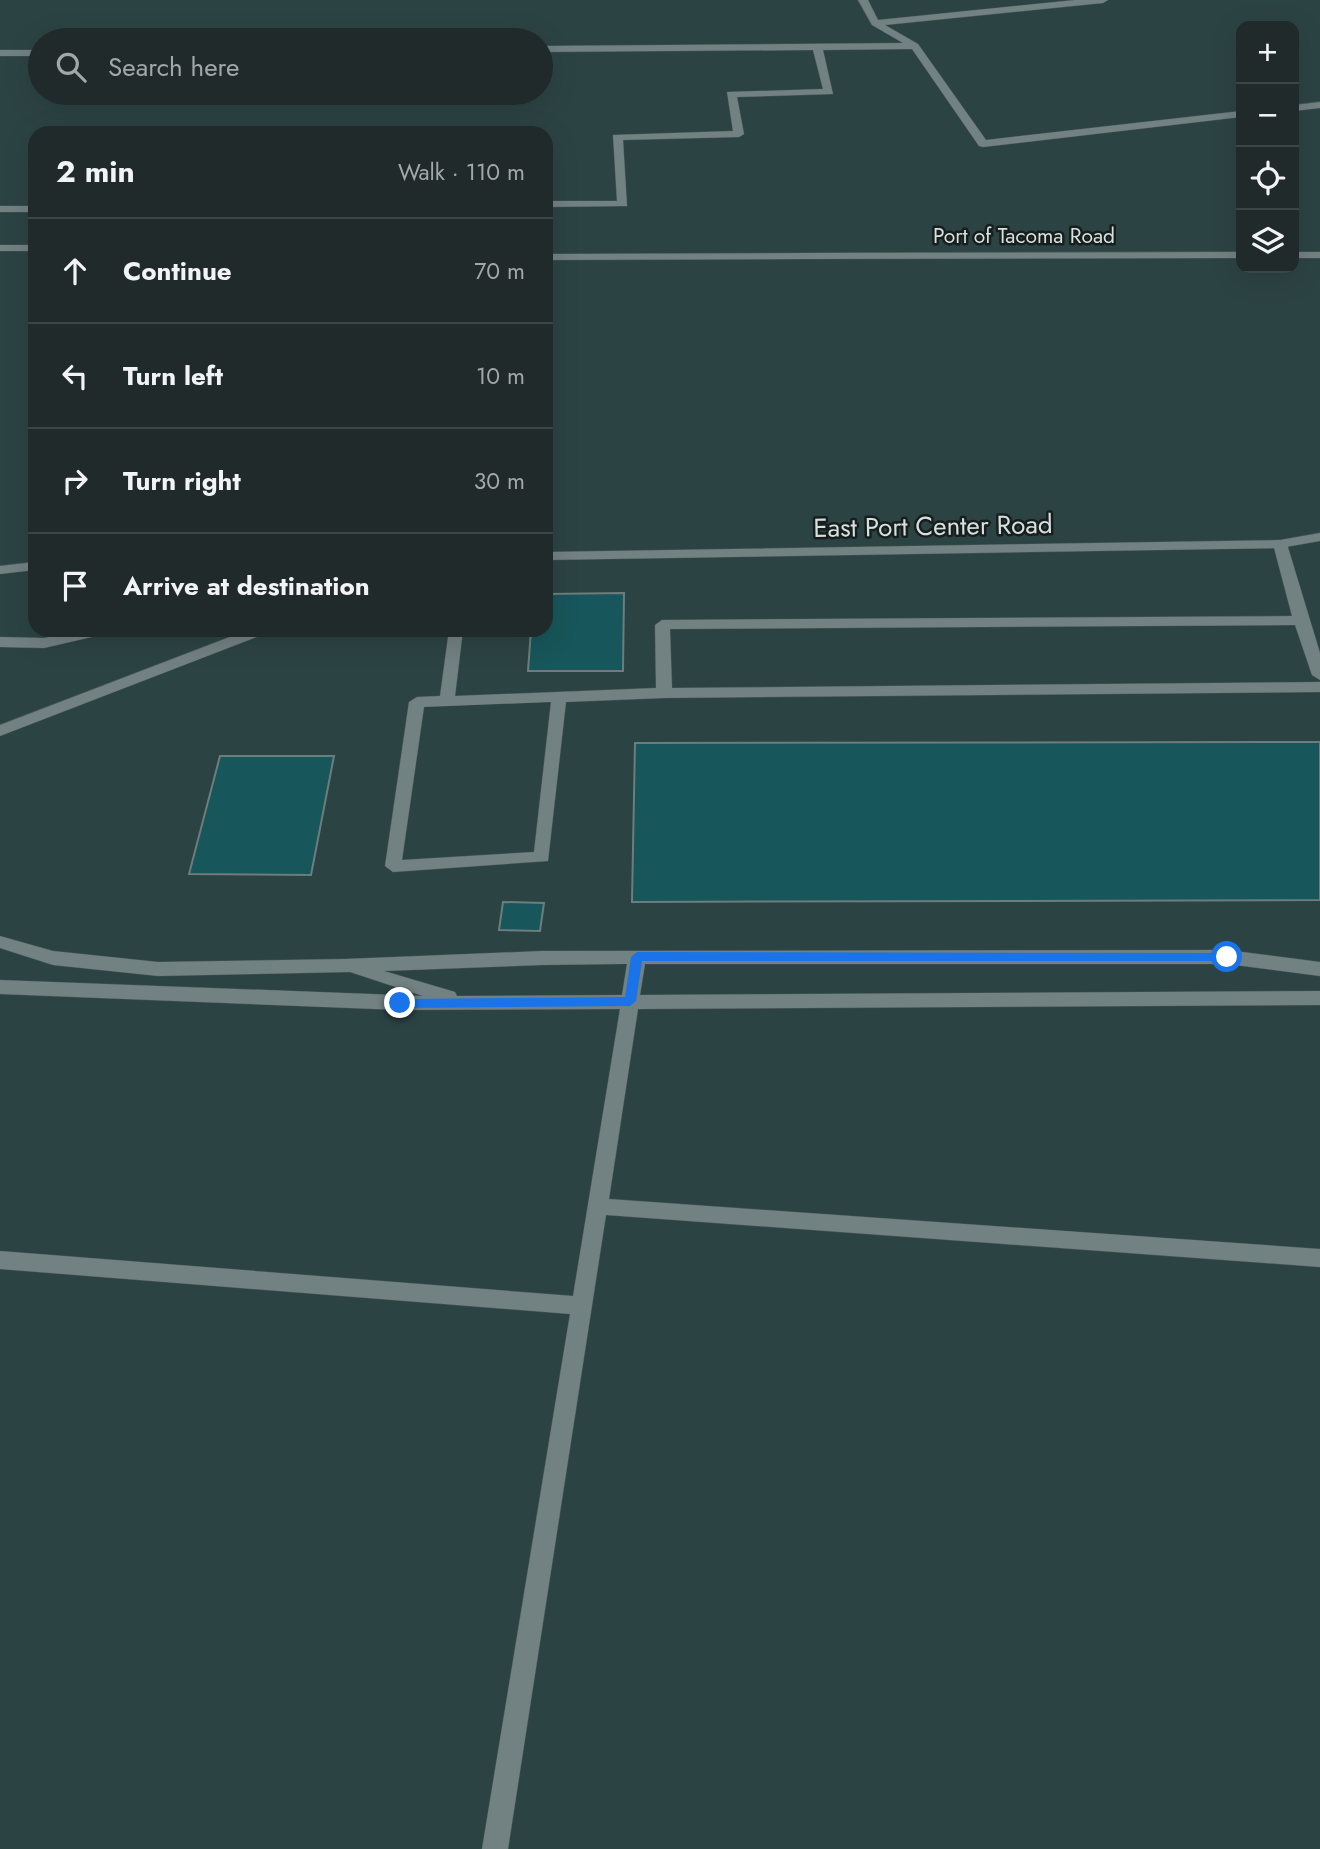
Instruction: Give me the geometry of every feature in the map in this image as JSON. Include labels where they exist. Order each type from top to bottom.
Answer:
[{"type":"street","points":[[863,0],[875,23],[915,46],[983,144],[1236,115]]},
{"type":"street","points":[[875,23],[1103,0]]},
{"type":"street","points":[[553,49],[915,46]]},
{"type":"street","points":[[553,204],[623,204],[617,137],[739,134],[732,94],[830,92],[817,47]]},
{"type":"street","points":[[0,53],[28,53]]},
{"type":"street","points":[[1299,107],[1320,105]]},
{"type":"street","points":[[0,209],[28,209]]},
{"type":"street","points":[[0,248],[28,248]]},
{"type":"street","name":"Port of Tacoma Road","points":[[553,257],[1236,255]]},
{"type":"street","points":[[1299,255],[1320,255]]},
{"type":"street","name":"East Port Center Road","points":[[553,556],[1280,544],[1320,537]]},
{"type":"street","points":[[1280,544],[1301,620],[1320,674]]},
{"type":"street","points":[[0,570],[28,567]]},
{"type":"street","points":[[664,693],[662,625],[1301,620]]},
{"type":"street","points":[[0,642],[44,643],[72,637]]},
{"type":"street","points":[[0,731],[244,637]]},
{"type":"street","points":[[447,701],[455,637]]},
{"type":"street","points":[[559,697],[542,857],[393,866],[417,702],[664,693],[1320,687]]},
{"type":"street","points":[[0,942],[53,958],[158,969],[637,957],[1227,957],[1320,969]]},
{"type":"street","points":[[495,1849],[637,957]]},
{"type":"street","points":[[345,966],[467,1003]]},
{"type":"street","points":[[0,987],[400,1003],[1320,998]]},
{"type":"street","points":[[597,1206],[1320,1258]]},
{"type":"street","points":[[0,1260],[581,1306]]},
{"type":"shaded area","points":[[0,0],[1320,0],[1320,1849],[0,1849]]},
{"type":"building","points":[[624,593],[623,671],[528,671],[530,637],[553,637],[553,594]]},
{"type":"building","points":[[1320,742],[1320,900],[632,902],[635,743]]},
{"type":"building","points":[[220,756],[334,756],[311,875],[189,874]]},
{"type":"building","points":[[503,902],[544,903],[540,931],[499,930]]},
{"type":"route","points":[[400,1003],[630,1001],[637,957],[1227,957]]}]
